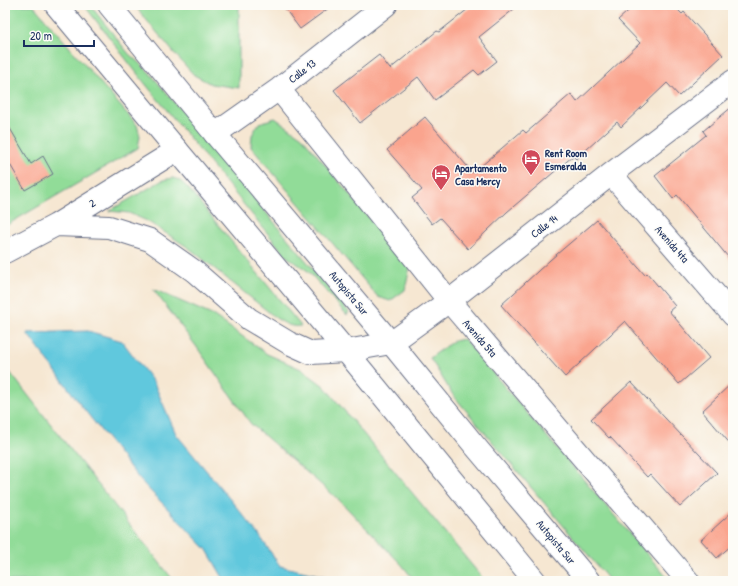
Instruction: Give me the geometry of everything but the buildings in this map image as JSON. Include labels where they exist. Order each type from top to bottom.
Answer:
[{"type":"main road","points":[[56,5],[535,581]]},
{"type":"main road","name":"Autopista Sur","points":[[109,5],[589,581]]},
{"type":"main road","name":"Calle 13","points":[[215,134],[279,89],[386,5]]},
{"type":"main road","name":"Calle 14","points":[[56,225],[109,227],[150,240],[194,271],[249,319],[289,343],[311,353],[346,352],[391,342],[449,301],[733,81]]},
{"type":"main road","name":"Avenida 5ta","points":[[279,89],[449,301],[688,581]]},
{"type":"main road","name":"2","points":[[5,252],[56,225],[177,150]]},
{"type":"main road","name":"Avenida 4ta","points":[[611,174],[733,315]]},
{"type":"green space","points":[[5,5],[33,5],[137,125],[140,136],[138,148],[5,226]]},
{"type":"green space","points":[[84,5],[90,5],[129,54],[149,72],[349,312],[347,315],[308,271],[286,256],[143,81]]},
{"type":"green space","points":[[134,5],[239,5],[239,88],[211,84],[194,75]]},
{"type":"green space","points":[[275,118],[302,137],[410,267],[405,290],[390,301],[378,297],[251,147],[252,135],[259,123]]},
{"type":"green space","points":[[173,178],[179,180],[187,187],[301,326],[291,326],[276,318],[189,248],[147,221],[129,213],[109,211],[163,180]]},
{"type":"green space","points":[[153,289],[214,316],[267,354],[301,369],[324,386],[485,581],[415,581],[402,565],[339,500],[251,424],[196,346]]},
{"type":"green space","points":[[464,339],[670,581],[610,581],[453,395],[430,358],[453,341]]},
{"type":"green space","points":[[5,366],[174,581],[5,581]]},
{"type":"water","points":[[88,331],[122,341],[154,383],[176,434],[257,532],[280,566],[345,581],[225,581],[207,550],[140,480],[83,408],[27,333]]},
{"type":"place","name":"Rent Room Esmeralda","points":[[531,176]]},
{"type":"place","name":"Apartamento Casa Mercy","points":[[441,191]]}]
